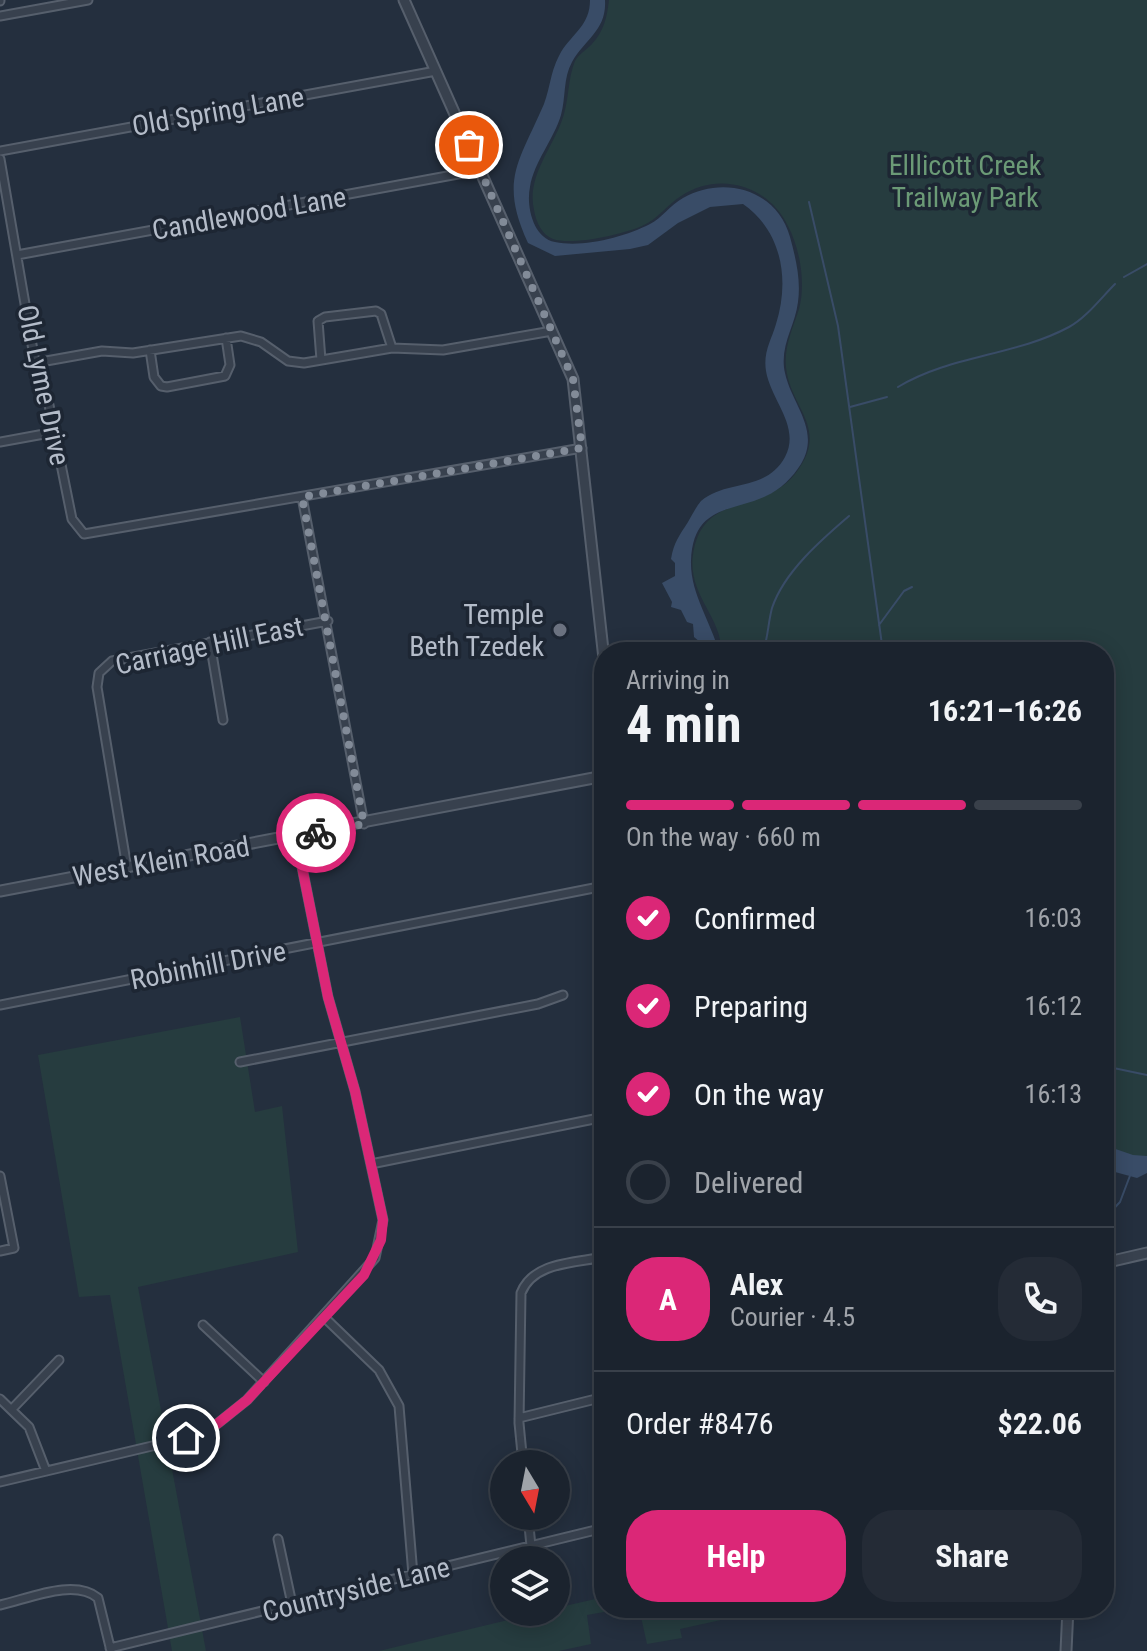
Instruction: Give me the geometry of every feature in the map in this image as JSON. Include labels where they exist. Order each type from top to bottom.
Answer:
[{"type":"street","points":[[0,16],[88,0]]},
{"type":"street","points":[[404,0],[573,379],[602,642]]},
{"type":"street","name":"Old Spring Lane","points":[[0,151],[436,71]]},
{"type":"street","name":"Old Lyme Drive","points":[[0,159],[35,363],[55,432],[76,527],[89,534],[302,497]]},
{"type":"street","name":"Candlewood Lane","points":[[17,255],[480,170]]},
{"type":"street","points":[[321,360],[317,330],[318,321],[325,317],[376,311],[385,323],[392,348]]},
{"type":"street","points":[[35,363],[102,351],[150,350],[226,338],[252,338],[296,363],[392,348],[443,350],[552,331]]},
{"type":"street","points":[[150,350],[154,377],[161,386],[167,387],[225,376],[230,365],[226,338]]},
{"type":"street","points":[[0,442],[55,432]]},
{"type":"street","points":[[364,824],[328,621],[302,497],[582,448]]},
{"type":"street","name":"Carriage Hill East","points":[[127,868],[97,687],[99,673],[112,661],[328,621]]},
{"type":"street","points":[[210,642],[223,720]]},
{"type":"street","name":"West Klein Road","points":[[0,891],[594,778]]},
{"type":"street","points":[[0,1482],[202,1432],[238,1409],[364,1275],[379,1249],[383,1220],[317,943],[296,837]]},
{"type":"street","name":"Robinhill Drive","points":[[0,1005],[594,888]]},
{"type":"street","points":[[240,1062],[538,1004],[563,995]]},
{"type":"street","points":[[371,1164],[594,1119]]},
{"type":"street","points":[[0,1176],[14,1248],[0,1251]]},
{"type":"street","points":[[1114,1261],[1147,1253]]},
{"type":"street","points":[[522,1450],[519,1418],[521,1293],[538,1271],[594,1259]]},
{"type":"street","points":[[324,1317],[379,1370],[399,1406],[413,1575]]},
{"type":"street","points":[[203,1325],[264,1382]]},
{"type":"street","points":[[13,1408],[59,1360]]},
{"type":"street","points":[[0,1399],[13,1408],[36,1439],[46,1471]]},
{"type":"street","points":[[519,1418],[594,1399]]},
{"type":"street","points":[[529,1530],[531,1546]]},
{"type":"street","name":"Countryside Lane","points":[[531,1546],[594,1530]]},
{"type":"street","points":[[278,1539],[292,1604]]},
{"type":"street","name":"Countryside Lane","points":[[110,1650],[490,1556]]},
{"type":"street","points":[[0,1605],[71,1589],[86,1590],[98,1598],[110,1650]]},
{"type":"street","points":[[1066,1651],[1069,1618]]},
{"type":"green space","name":"Elllicott Creek Trailway Park","points":[[609,0],[1147,0],[1147,1156],[1133,1156],[1114,1149],[1114,642],[720,642],[694,579],[694,549],[700,531],[710,519],[723,511],[767,495],[782,486],[795,474],[809,444],[806,419],[789,382],[786,367],[788,344],[801,299],[801,266],[792,235],[779,212],[768,200],[741,186],[711,184],[696,188],[648,223],[598,238],[562,241],[549,237],[543,231],[534,210],[534,185],[564,114],[575,61],[592,44],[606,18]]},
{"type":"green space","points":[[240,1017],[255,1112],[282,1106],[298,1252],[138,1287],[206,1651],[172,1651],[110,1295],[79,1297],[38,1055]]},
{"type":"green space","points":[[594,1599],[594,1614],[587,1615],[591,1644],[559,1651],[379,1651],[490,1624],[570,1626],[570,1605]]},
{"type":"green space","points":[[641,1618],[730,1618],[680,1629],[682,1638],[647,1644]]},
{"type":"water","points":[[590,0],[605,0],[599,27],[569,68],[561,115],[530,187],[530,212],[536,228],[555,242],[578,244],[616,237],[650,224],[678,201],[699,191],[731,188],[747,191],[773,207],[790,237],[796,261],[798,302],[784,363],[789,385],[807,429],[806,452],[786,483],[766,496],[716,514],[699,529],[693,543],[692,573],[697,596],[715,642],[700,642],[694,637],[693,624],[687,622],[681,610],[671,607],[672,602],[662,583],[675,576],[675,563],[671,559],[674,548],[701,501],[711,494],[768,476],[785,457],[789,446],[787,424],[769,382],[765,364],[780,307],[782,274],[779,258],[767,228],[743,204],[710,207],[678,223],[648,245],[630,249],[555,256],[528,243],[515,203],[516,172],[544,104],[557,59],[584,22]]},
{"type":"water","points":[[1114,1148],[1147,1156],[1147,1173],[1137,1178],[1114,1172]]},
{"type":"waterway","points":[[809,202],[838,326],[882,642]]},
{"type":"waterway","points":[[1124,277],[1147,264]]},
{"type":"waterway","points":[[898,387],[939,368],[1048,337],[1075,323],[1115,284]]},
{"type":"waterway","points":[[850,407],[887,397]]},
{"type":"waterway","points":[[766,642],[772,608],[785,582],[815,546],[849,516]]},
{"type":"waterway","points":[[879,625],[904,591],[912,587]]},
{"type":"waterway","points":[[1114,1068],[1147,1075]]},
{"type":"waterway","points":[[1114,1208],[1120,1202],[1131,1173]]},
{"type":"way so far","points":[[316,833],[364,824],[328,621],[302,497],[582,448],[573,379],[469,145]]},
{"type":"place","name":"Temple Beth Tzedek","points":[[560,630]]},
{"type":"route","points":[[186,1438],[217,1424],[247,1400],[364,1275],[375,1258],[381,1240],[383,1220],[355,1091],[328,997],[296,837],[316,833]]}]
